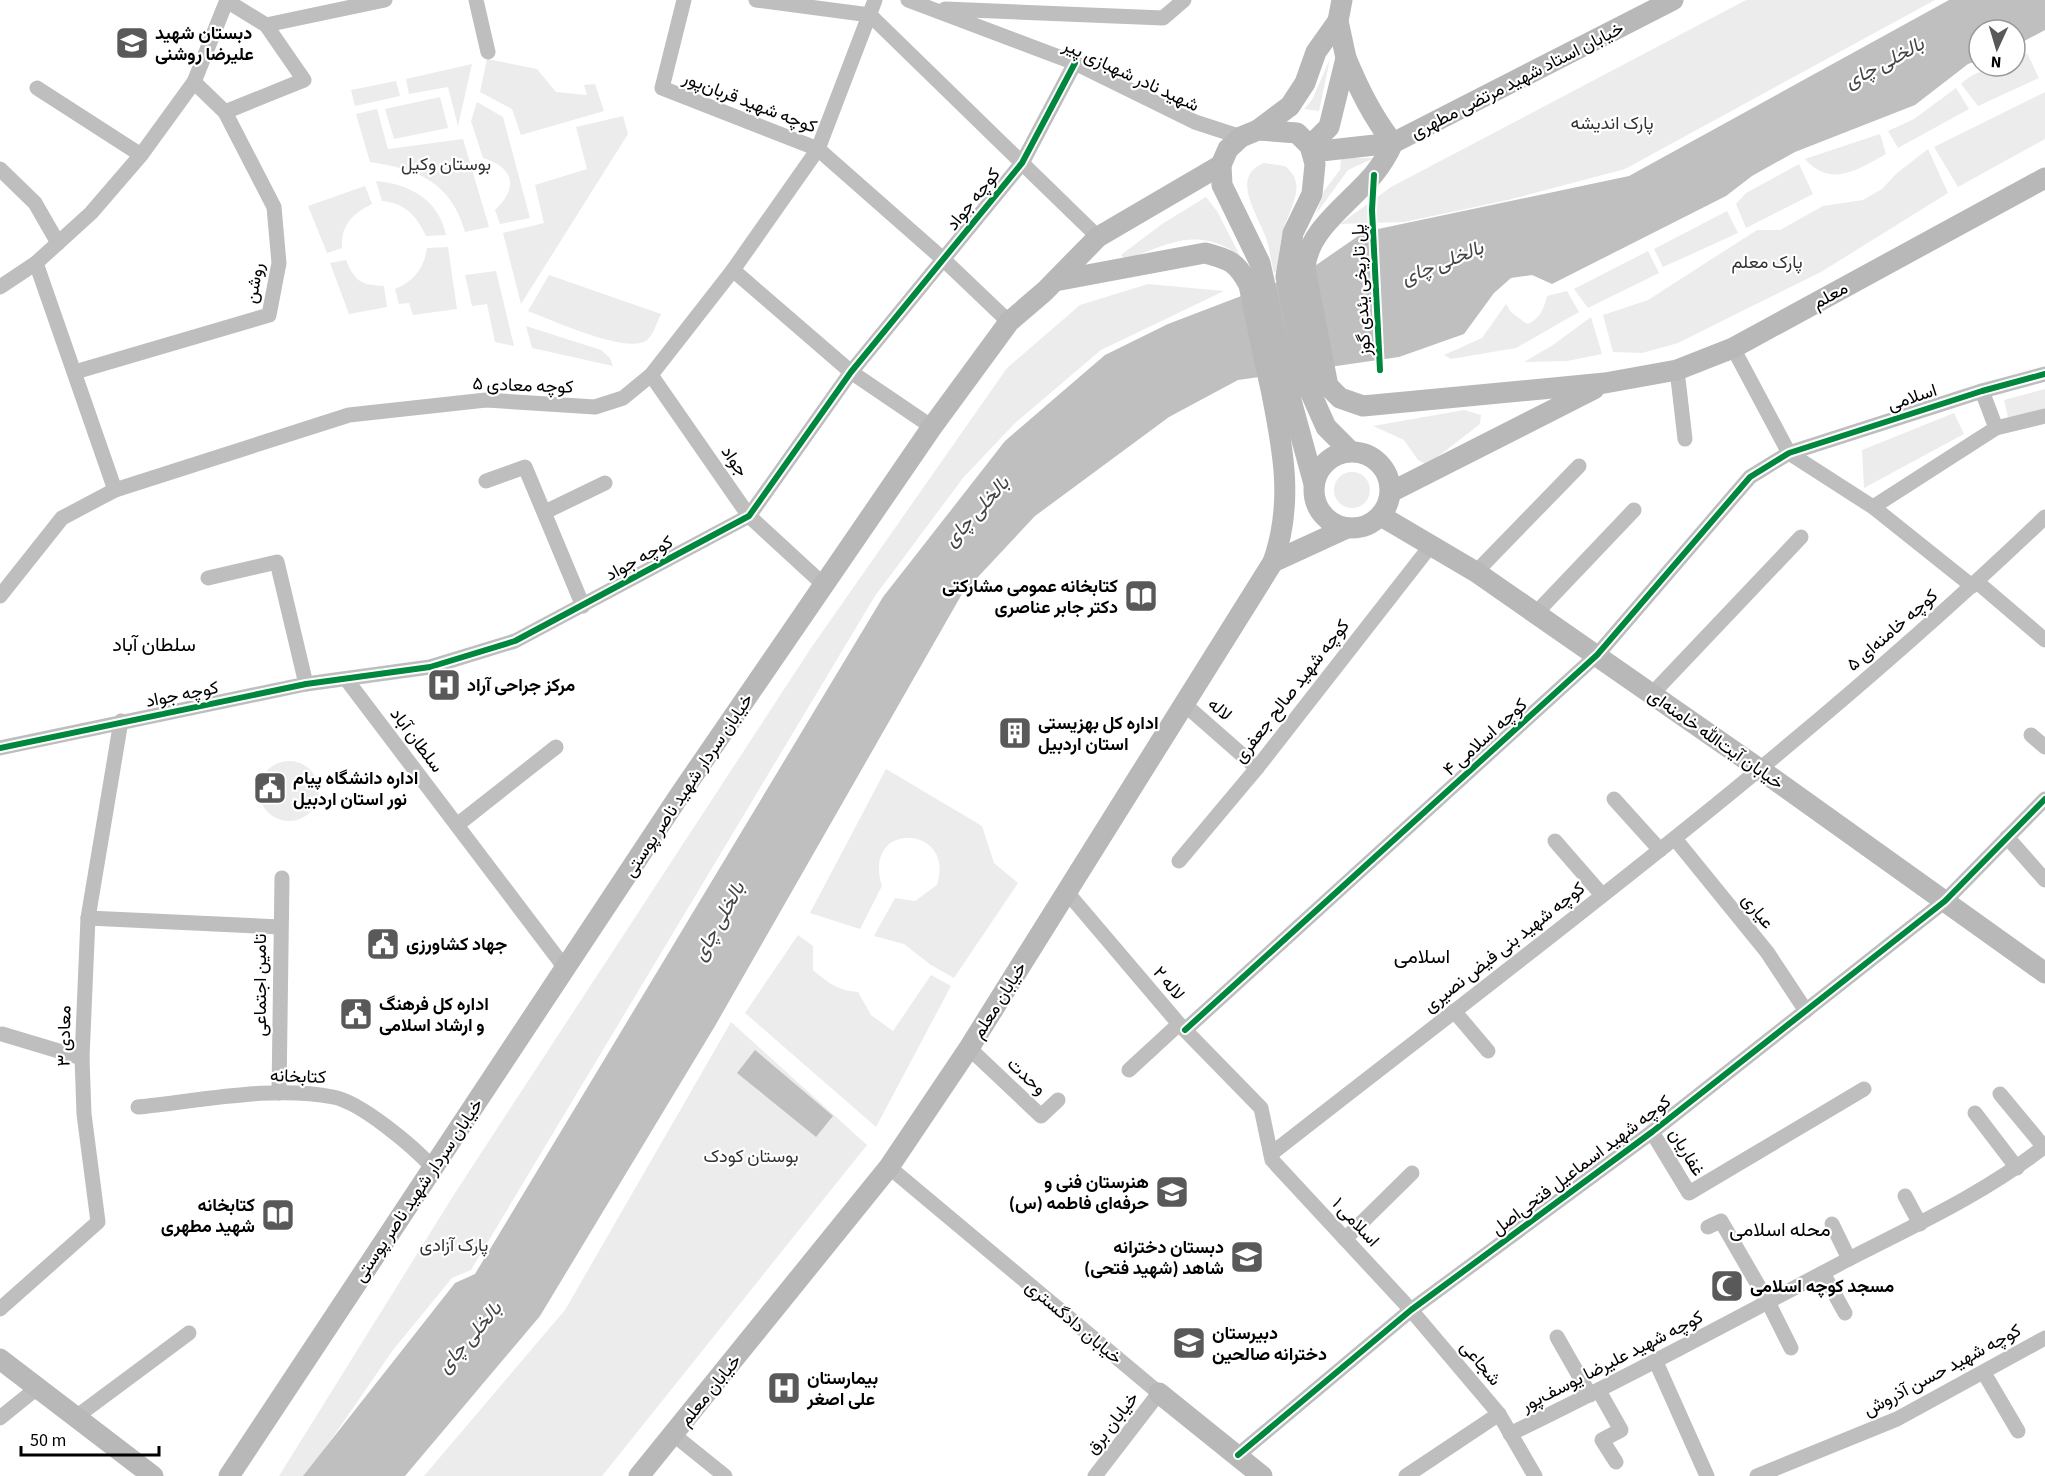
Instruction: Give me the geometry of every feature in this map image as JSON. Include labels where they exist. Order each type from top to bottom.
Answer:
[{"type":"main road","points":[[1342,0],[1338,21],[1346,58],[1360,93],[1393,143]]},
{"type":"main road","name":"خیابان استاد شهید مرتضی مطهری","points":[[1393,143],[1673,0]]},
{"type":"main road","points":[[1338,21],[1316,52],[1305,83],[1290,106],[1228,149],[1221,165],[1222,184],[1260,263],[1257,283],[1300,391],[1326,427],[1350,451]]},
{"type":"main road","points":[[1311,149],[1329,127],[1346,58]]},
{"type":"main road","points":[[1250,134],[1297,133],[1311,149],[1315,164],[1313,186],[1293,233],[1300,391],[1314,484],[1318,508],[1325,518],[1347,528],[1359,528],[1381,516],[1388,505],[1391,492],[1389,479],[1379,463],[1363,453],[1350,451],[1326,461],[1318,471],[1314,484]]},
{"type":"main road","points":[[1311,149],[1393,143]]},
{"type":"main road","points":[[1295,273],[1312,241],[1374,175],[1393,143]]},
{"type":"main road","name":"خیابان سردار شهید ناصر پوستی","points":[[229,1476],[565,968],[932,427],[1009,322],[1055,282],[1098,237],[1221,165]]},
{"type":"main road","name":"معلم","points":[[1605,383],[1677,370],[1733,348],[2045,178]]},
{"type":"main road","points":[[1055,282],[1205,253],[1229,259],[1257,283]]},
{"type":"main road","points":[[1300,391],[1340,398],[1363,406],[1605,383]]},
{"type":"main road","points":[[1391,492],[1605,383]]},
{"type":"main road","name":"خیابان معلم","points":[[639,1476],[889,1167],[969,1048],[1273,562],[1281,537],[1286,492],[1284,454],[1300,391]]},
{"type":"main road","name":"خیابان آیت‌الله خامنه‌ای","points":[[1381,516],[1476,572],[1597,655],[2045,974]]},
{"type":"main road","points":[[1273,562],[1347,528]]},
{"type":"main road","points":[[0,1359],[153,1476]]},
{"type":"main road","name":"خیابان دادگستری","points":[[1159,1393],[1262,1476]]},
{"type":"main road","points":[[244,1453],[248,1476]]},
{"type":"street","points":[[0,287],[36,263],[91,213],[141,155],[194,82],[227,0],[266,25],[304,80],[225,112]]},
{"type":"street","points":[[266,25],[385,0]]},
{"type":"street","points":[[476,0],[488,52]]},
{"type":"street","name":"کوچه شهید قربان‌پور","points":[[684,0],[662,88],[818,149],[944,260],[1009,322]]},
{"type":"street","points":[[756,0],[870,15],[1098,237]]},
{"type":"street","name":"کوچه معادی ۵","points":[[0,596],[62,518],[115,490],[349,415],[486,400],[595,407],[624,399],[651,375],[733,270],[818,149],[875,0]]},
{"type":"street","name":"شهید نادر شهبازی پیر","points":[[908,0],[1074,63],[1195,122],[1250,134]]},
{"type":"street","points":[[933,9],[1163,18],[1184,0]]},
{"type":"street","name":"کوچه جواد","points":[[0,748],[306,684],[430,667],[515,641],[749,516],[851,372],[1022,164],[1074,63]]},
{"type":"street","name":"روشن","points":[[75,372],[268,315],[279,263],[274,207],[225,112],[194,82]]},
{"type":"street","points":[[38,88],[141,155]]},
{"type":"street","points":[[0,169],[35,203],[58,243]]},
{"type":"street","points":[[36,263],[115,490]]},
{"type":"street","points":[[733,270],[851,372],[932,427]]},
{"type":"street","points":[[1733,348],[1789,453],[1873,507],[2045,640]]},
{"type":"street","points":[[1677,370],[1685,439]]},
{"type":"street","name":"اسلامی","points":[[1789,453],[1982,391],[2045,374]]},
{"type":"street","name":"جواد","points":[[651,375],[749,516],[824,585]]},
{"type":"street","points":[[1982,391],[1996,428]]},
{"type":"street","points":[[1873,507],[1996,428],[2045,416]]},
{"type":"street","name":"کوچه اسلامی ۴","points":[[1129,1070],[1182,1027],[1597,655],[1750,477],[1789,453]]},
{"type":"street","points":[[1476,572],[1579,466]]},
{"type":"street","points":[[486,481],[525,467],[584,606]]},
{"type":"street","points":[[545,512],[605,483]]},
{"type":"street","points":[[1536,613],[1634,510]]},
{"type":"street","name":"کوچه خامنه‌ای ۵","points":[[1761,770],[1975,584],[2045,517]]},
{"type":"street","points":[[1652,694],[1801,537]]},
{"type":"street","name":"کوچه شهید صالح جعفری","points":[[1179,861],[1257,768],[1432,544]]},
{"type":"street","points":[[208,578],[277,562],[306,684]]},
{"type":"street","name":"سلطان آباد","points":[[346,679],[565,968]]},
{"type":"street","name":"لاله","points":[[1184,703],[1257,768]]},
{"type":"street","name":"معادی ۳","points":[[0,1309],[98,1222],[84,1114],[82,1058],[88,918],[121,721]]},
{"type":"street","points":[[2031,735],[2045,747]]},
{"type":"street","points":[[457,825],[556,747]]},
{"type":"street","name":"کوچه شهید بنی فیض نصیری","points":[[1272,1157],[1454,1011],[1660,850],[1676,840],[1761,770]]},
{"type":"street","points":[[1614,799],[1660,850]]},
{"type":"street","name":"کوچه شهید اسماعیل فتحی‌اصل","points":[[1238,1455],[1411,1310],[1652,1132],[1945,901],[2045,799]]},
{"type":"street","points":[[2007,837],[2045,880]]},
{"type":"street","name":"عیاری","points":[[1676,840],[1767,952],[1806,1011]]},
{"type":"street","points":[[1555,841],[1602,895]]},
{"type":"street","name":"تامین اجتماعی","points":[[279,1093],[282,878]]},
{"type":"street","name":"لاله ۲","points":[[1066,891],[1182,1027],[1261,1108],[1272,1157]]},
{"type":"street","points":[[88,918],[280,927]]},
{"type":"street","points":[[1454,1011],[1488,1051]]},
{"type":"street","points":[[2,1034],[82,1058]]},
{"type":"street","name":"وحدت","points":[[969,1048],[1041,1116],[1058,1100]]},
{"type":"street","name":"غفاریان","points":[[1652,1132],[1689,1193],[1864,1089]]},
{"type":"street","name":"کتابخانه","points":[[138,1107],[279,1093],[336,1097],[381,1122],[418,1151],[433,1168]]},
{"type":"street","points":[[2000,1094],[2044,1147]]},
{"type":"street","points":[[1975,1113],[2017,1168]]},
{"type":"street","name":"کوچه شهید علیرضا یوسف‌پور","points":[[1510,1434],[1656,1362],[1920,1224],[2017,1168],[2044,1147]]},
{"type":"street","name":"اسلامی ۱","points":[[1272,1157],[1411,1310]]},
{"type":"street","name":"خیابان دادگستری","points":[[889,1167],[1159,1393]]},
{"type":"street","points":[[1345,1239],[1412,1173]]},
{"type":"street","points":[[1905,1196],[1920,1224]]},
{"type":"street","points":[[1708,1227],[1721,1221],[1769,1304],[1791,1348]]},
{"type":"street","points":[[1832,1224],[1850,1259]]},
{"type":"street","points":[[1823,1273],[1845,1313]]},
{"type":"street","name":"شجاعی","points":[[1411,1310],[1499,1414],[1535,1476]]},
{"type":"street","points":[[76,1417],[189,1333]]},
{"type":"street","points":[[1557,1336],[1621,1430],[1602,1440],[1616,1462]]},
{"type":"street","name":"کوچه شهید حسن آذروش","points":[[1757,1476],[1897,1419],[2045,1338]]},
{"type":"street","points":[[1656,1362],[1707,1476]]},
{"type":"street","points":[[1983,1373],[2018,1431]]},
{"type":"street","points":[[0,1418],[37,1388]]},
{"type":"street","name":"خیابان برق","points":[[1095,1476],[1159,1393]]},
{"type":"street","points":[[1406,1476],[1499,1414]]},
{"type":"street","points":[[674,1435],[725,1476]]},
{"type":"green space","name":"پارک اندیشه","points":[[1746,0],[1935,0],[1625,169],[1508,200],[1404,222],[1340,224],[1391,187]]},
{"type":"green space","points":[[2027,53],[2039,78],[1978,106],[1961,84],[1967,79],[2027,78]]},
{"type":"green space","points":[[487,59],[537,69],[556,92],[587,95],[584,85],[595,84],[604,111],[521,135],[512,109],[480,92]]},
{"type":"green space","points":[[1330,59],[1319,111],[1304,109],[1312,100]]},
{"type":"green space","points":[[472,64],[458,126],[448,87],[409,94],[406,79]]},
{"type":"green space","points":[[396,81],[400,96],[355,106],[351,90]]},
{"type":"green space","points":[[1956,88],[1969,109],[1898,148],[1888,131],[1914,119]]},
{"type":"green space","points":[[2045,92],[2045,139],[1958,187],[1934,147]]},
{"type":"green space","points":[[440,97],[448,128],[394,139],[385,109]]},
{"type":"green space","points":[[477,102],[503,117],[530,218],[500,224],[495,210],[508,194],[510,179],[501,167],[483,158],[471,121]]},
{"type":"green space","name":"بوستان وکیل","points":[[377,109],[388,149],[463,139],[489,227],[465,232],[451,201],[430,181],[403,169],[370,162],[356,114]]},
{"type":"green space","points":[[623,116],[628,134],[521,304],[503,233],[544,223],[535,185],[587,169],[576,127]]},
{"type":"green space","points":[[1880,134],[1886,154],[1854,170],[1844,173],[1825,173],[1805,159]]},
{"type":"green space","name":"پارک معلم","points":[[1928,149],[1948,193],[1821,272],[1678,343],[1642,353],[1613,352],[1603,315],[1648,300],[1757,230],[1780,230],[1823,206],[1863,200],[1882,189],[1897,173]]},
{"type":"green space","points":[[1341,158],[1374,158],[1348,170],[1316,214],[1324,191],[1340,170]]},
{"type":"green space","points":[[1264,163],[1285,166],[1296,182],[1295,199],[1282,235],[1277,272],[1274,273],[1267,241],[1253,209],[1247,188],[1248,178],[1254,169]]},
{"type":"green space","name":"پارک معلم","points":[[1799,164],[1813,194],[1746,228],[1736,204],[1746,193]]},
{"type":"green space","points":[[376,181],[400,186],[421,196],[437,212],[446,235],[426,236],[419,222],[404,208],[382,201]]},
{"type":"green space","points":[[365,186],[372,204],[349,221],[343,233],[342,248],[327,253],[308,206]]},
{"type":"green space","points":[[1206,197],[1217,211],[1240,256],[1225,247],[1197,240],[1170,243],[1126,260],[1121,255],[1162,224]]},
{"type":"green space","name":"پارک معلم","points":[[1727,211],[1738,233],[1663,267],[1654,249]]},
{"type":"green space","points":[[448,247],[457,309],[413,315],[409,303],[399,304],[395,289],[413,278],[421,268],[427,248]]},
{"type":"green space","points":[[1648,251],[1659,273],[1588,308],[1574,289]]},
{"type":"green space","points":[[346,260],[360,281],[370,285],[384,286],[387,307],[349,314],[330,263]]},
{"type":"green space","points":[[496,271],[514,346],[495,342],[487,304],[472,306],[465,275]]},
{"type":"green space","points":[[549,275],[661,314],[652,334],[648,339],[639,343],[608,340],[528,311]]},
{"type":"green space","name":"پارک آزادی","points":[[1148,284],[1224,291],[1101,350],[1014,424],[963,478],[875,596],[471,1270],[452,1278],[393,1350],[306,1476],[279,1476],[455,1193],[811,648],[1007,368],[1080,305]]},
{"type":"green space","points":[[1567,291],[1579,312],[1516,348],[1451,359],[1444,355],[1482,338],[1506,304],[1511,312],[1527,324],[1535,320],[1540,313],[1547,296]]},
{"type":"green space","points":[[1591,317],[1602,354],[1567,361],[1524,362],[1553,345]]},
{"type":"green space","points":[[526,326],[601,350],[610,358],[613,366],[532,348]]},
{"type":"green space","points":[[2045,389],[2045,411],[2009,421],[2004,400]]},
{"type":"green space","points":[[1464,410],[1481,415],[1480,424],[1427,465],[1418,460],[1404,440],[1373,426]]},
{"type":"green space","points":[[1954,413],[1964,434],[1864,488],[1862,450]]},
{"type":"green space","points":[[1352,472],[1365,477],[1370,490],[1365,503],[1352,508],[1339,503],[1334,490],[1339,477]]},
{"type":"green space","points":[[289,761],[306,766],[314,774],[319,791],[314,808],[306,816],[289,821],[272,816],[264,808],[259,791],[264,774],[272,766]]},
{"type":"green space","points":[[886,769],[982,826],[994,863],[1018,883],[954,978],[931,965],[904,944],[874,936],[895,898],[915,901],[937,885],[940,865],[934,850],[923,841],[909,838],[895,840],[885,849],[879,864],[882,886],[860,929],[810,913]]},
{"type":"green space","points":[[798,935],[813,946],[813,970],[834,985],[858,992],[871,1015],[893,1031],[931,975],[951,986],[876,1127],[745,1013]]},
{"type":"green space","name":"بوستان کودک","points":[[731,1022],[867,1145],[602,1476],[424,1476],[565,1310]]},
{"type":"water","name":"بالخلی چای","points":[[1949,0],[2045,0],[2045,30],[2027,40],[2027,18],[1967,18],[1967,65],[1915,105],[1795,152],[1752,176],[1726,196],[1552,284],[1532,275],[1511,278],[1494,293],[1464,334],[1399,357],[1238,380],[1169,417],[1035,516],[962,594],[715,1026],[540,1316],[405,1476],[303,1476],[455,1283],[475,1274],[883,597],[1005,441],[1105,355],[1168,324],[1309,270],[1364,232],[1629,176]]},
{"type":"water","points":[[755,1050],[833,1116],[816,1137],[737,1073]]},
{"type":"cycle path","points":[[0,748],[306,684],[430,667],[515,641],[749,516],[851,372],[1022,163],[1075,63]]},
{"type":"cycle path","name":"پل تاریخی یئدی گوز","points":[[1374,175],[1372,210],[1380,370]]},
{"type":"cycle path","points":[[1185,1030],[1597,655],[1750,477],[1789,453],[1982,391],[2045,374]]},
{"type":"cycle path","points":[[1238,1455],[1411,1310],[1652,1132],[1945,901],[2045,799]]},
{"type":"place","name":"دبستان شهید علیرضا روشنی","points":[[132,43]]},
{"type":"place","name":"کتابخانه عمومی مشارکتی دکتر جابر عناصری","points":[[1141,596]]},
{"type":"place","name":"مرکز جراحی آراد","points":[[444,685]]},
{"type":"place","name":"اداره کل بهزیستی استان اردبیل","points":[[1015,733]]},
{"type":"place","name":"اداره دانشگاه پیام نور استان اردبیل","points":[[270,788]]},
{"type":"place","name":"جهاد کشاورزی","points":[[383,944]]},
{"type":"place","name":"اداره کل فرهنگ و ارشاد اسلامی","points":[[356,1014]]},
{"type":"place","name":"هنرستان فنی و حرفه‌ای فاطمه (س)","points":[[1172,1192]]},
{"type":"place","name":"کتابخانه شهید مطهری","points":[[278,1215]]},
{"type":"place","name":"دبستان دخترانه شاهد (شهید فتحی)","points":[[1247,1257]]},
{"type":"place","name":"مسجد کوچه اسلامی","points":[[1727,1286]]},
{"type":"place","name":"دبیرستان دخترانه صالحین","points":[[1189,1343]]},
{"type":"place","name":"بیمارستان علی اصغر","points":[[784,1388]]},
{"type":"district","name":"سلطان آباد","points":[[154,644]]},
{"type":"district","name":"اسلامی","points":[[1422,956]]},
{"type":"district","name":"محله اسلامی","points":[[1780,1229]]}]
